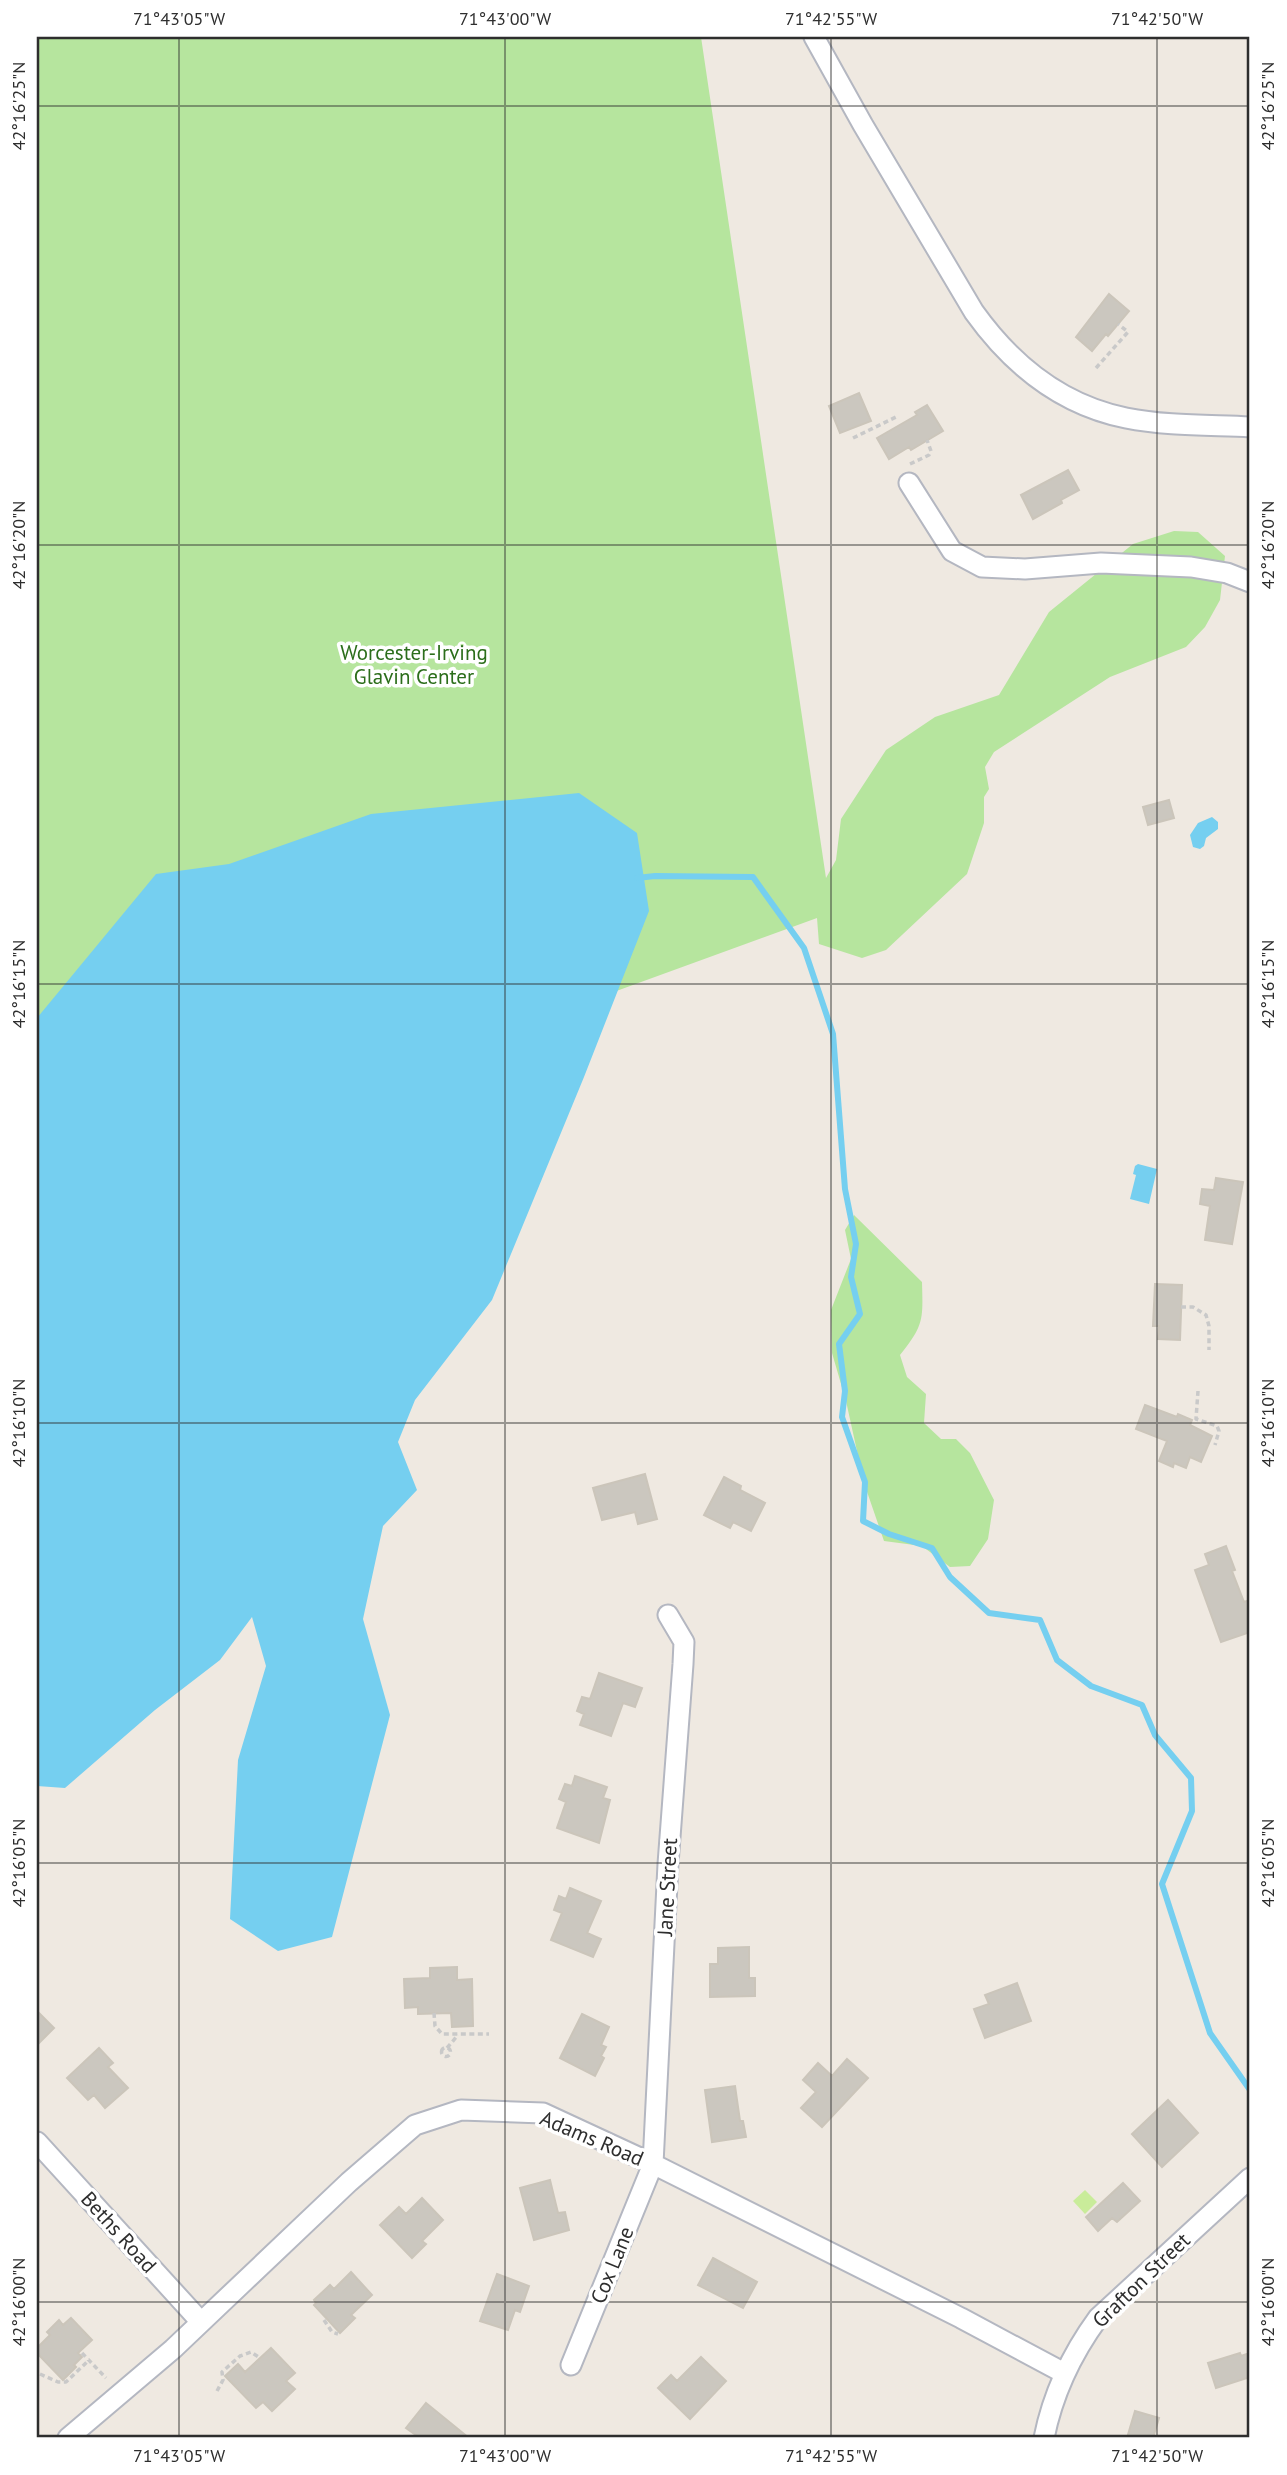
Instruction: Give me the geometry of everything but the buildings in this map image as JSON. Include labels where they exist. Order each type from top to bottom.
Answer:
[{"type":"street","points":[[814,37],[974,312],[1016,362],[1079,404],[1109,414],[1146,421],[1250,428]]},
{"type":"street","points":[[905,476],[952,551],[982,567],[1025,569],[1101,564],[1191,567],[1227,573],[1250,582]]},
{"type":"street","name":"Jane Street","points":[[653,2164],[668,1864],[684,1642],[668,1615]]},
{"type":"street","name":"Adams Road","points":[[68,2438],[201,2322],[349,2182],[415,2125],[461,2110],[544,2113],[653,2164],[961,2318],[1064,2373]]},
{"type":"street","name":"Beths Road","points":[[37,2142],[201,2322]]},
{"type":"street","name":"Cox Lane","points":[[571,2365],[653,2164]]},
{"type":"street","name":"Grafton Street","points":[[1044,2438],[1049,2414],[1064,2373],[1080,2342],[1098,2318],[1250,2178]]},
{"type":"path","points":[[1096,368],[1128,332],[1118,324]]},
{"type":"path","points":[[853,438],[896,417]]},
{"type":"path","points":[[905,476],[929,455],[931,451],[928,440]]},
{"type":"path","points":[[1181,1307],[1193,1307],[1206,1315],[1209,1350]]},
{"type":"path","points":[[1198,1391],[1196,1419],[1217,1426],[1219,1432],[1215,1445]]},
{"type":"path","points":[[434,2013],[437,2030],[442,2034],[489,2034]]},
{"type":"path","points":[[447,2048],[458,2035]]},
{"type":"path","points":[[324,2320],[332,2332],[338,2333]]},
{"type":"path","points":[[217,2391],[223,2380],[222,2372],[240,2356],[251,2352],[260,2358]]},
{"type":"path","points":[[82,2353],[106,2378]]},
{"type":"path","points":[[40,2374],[58,2382],[66,2382],[89,2360]]},
{"type":"green space","name":"Worcester-Irving Glavin Center","points":[[37,37],[701,37],[826,878],[836,860],[841,819],[886,750],[935,717],[999,695],[1049,612],[1133,544],[1174,531],[1198,532],[1225,556],[1220,600],[1205,627],[1186,647],[1110,677],[994,752],[985,767],[989,789],[984,797],[984,823],[967,874],[886,950],[862,958],[819,944],[817,918],[78,1187],[37,1646]]},
{"type":"green space","points":[[854,1215],[922,1282],[918,1329],[900,1355],[907,1377],[926,1394],[924,1423],[941,1439],[956,1439],[970,1453],[994,1500],[988,1539],[970,1566],[950,1567],[922,1546],[884,1541],[864,1483],[846,1401],[832,1353],[831,1310],[851,1259],[845,1230]]},
{"type":"green space","points":[[1085,2190],[1097,2202],[1085,2214],[1073,2201]]},
{"type":"water","points":[[579,793],[637,833],[649,911],[492,1300],[415,1400],[398,1442],[417,1490],[383,1526],[363,1619],[390,1715],[332,1937],[278,1951],[230,1919],[238,1760],[266,1666],[252,1617],[220,1660],[155,1710],[65,1788],[37,1786],[37,1018],[156,874],[229,864],[371,814]]},
{"type":"water","points":[[1212,817],[1218,822],[1218,829],[1206,838],[1200,849],[1193,847],[1190,835],[1198,823]]},
{"type":"water","points":[[1138,1164],[1157,1169],[1149,1204],[1130,1199],[1136,1175],[1133,1174]]},
{"type":"waterway","points":[[637,878],[753,877],[804,948],[833,1034],[845,1189],[856,1244],[851,1277],[860,1314],[839,1344],[845,1391],[842,1417],[865,1482],[863,1521],[889,1534],[932,1548],[950,1577],[989,1613],[1040,1620],[1057,1660],[1091,1686],[1142,1705],[1155,1735],[1191,1778],[1192,1811],[1162,1884],[1210,2033],[1250,2090]]}]
